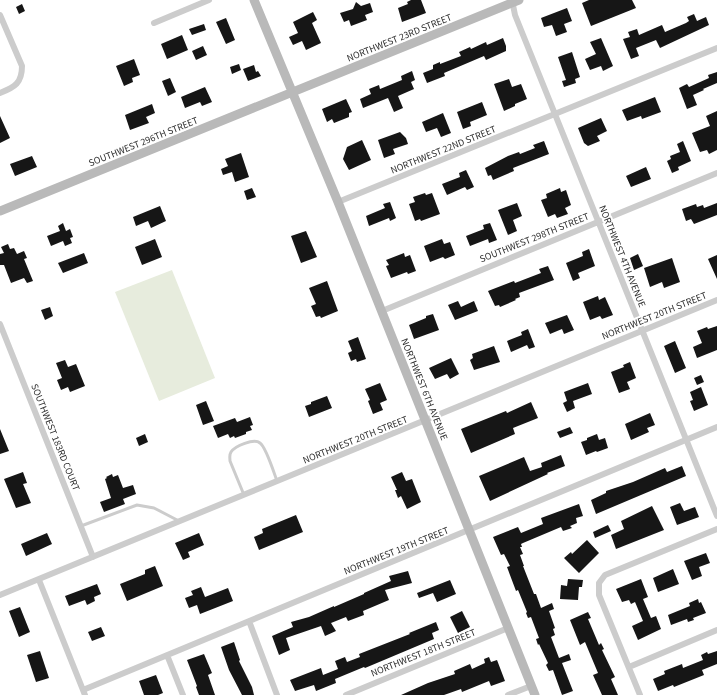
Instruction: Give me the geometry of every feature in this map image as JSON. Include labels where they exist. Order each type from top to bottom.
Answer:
[{"type":"street","points":[[154,23],[209,0]]},
{"type":"street","name":"NORTHWEST 6TH AVENUE","points":[[254,0],[294,93],[426,420],[534,695]]},
{"type":"street","name":"NORTHWEST 23RD STREET","points":[[294,93],[514,1]]},
{"type":"street","name":"NORTHWEST 4TH AVENUE","points":[[514,1],[515,15],[717,516]]},
{"type":"street","points":[[0,15],[22,66],[22,75],[20,80],[14,87],[0,93]]},
{"type":"street","name":"NORTHWEST 22ND STREET","points":[[338,202],[717,48]]},
{"type":"street","name":"SOUTHWEST 296TH STREET","points":[[0,211],[294,93]]},
{"type":"street","name":"SOUTHWEST 298TH STREET","points":[[382,311],[717,173]]},
{"type":"street","name":"NORTHWEST 20TH STREET","points":[[0,595],[717,300]]},
{"type":"street","name":"SOUTHWEST 183RD COURT","points":[[0,324],[93,557]]},
{"type":"street","name":"NORTHWEST 19TH STREET","points":[[84,692],[167,655],[717,427]]},
{"type":"street","points":[[640,695],[600,595],[599,583],[605,575],[717,528]]},
{"type":"street","points":[[39,580],[84,692]]},
{"type":"street","points":[[249,621],[277,695]]},
{"type":"street","name":"NORTHWEST 18TH STREET","points":[[346,695],[508,628]]},
{"type":"street","points":[[629,666],[717,630]]},
{"type":"street","points":[[167,655],[183,695]]},
{"type":"street","points":[[508,695],[531,686]]},
{"type":"lane","points":[[244,495],[230,461],[230,456],[231,451],[245,444],[256,441],[260,443],[277,482]]},
{"type":"lane","points":[[81,526],[137,505],[154,508],[180,522]]},
{"type":"shaded area","points":[[172,270],[215,378],[159,401],[115,292]]},
{"type":"building","points":[[411,0],[421,0],[426,13],[402,22],[398,8],[408,4],[407,2]]},
{"type":"building","points":[[589,0],[632,0],[636,8],[591,26],[582,3]]},
{"type":"building","points":[[356,2],[361,6],[370,3],[373,12],[365,15],[367,20],[351,26],[349,20],[344,22],[340,13],[353,9]]},
{"type":"building","points":[[22,4],[25,11],[19,14],[16,7]]},
{"type":"building","points":[[567,8],[572,21],[564,24],[567,32],[556,36],[552,25],[544,27],[541,18]]},
{"type":"building","points":[[313,12],[317,20],[312,23],[321,43],[306,50],[302,41],[293,45],[289,37],[298,33],[293,22]]},
{"type":"building","points":[[694,14],[697,21],[706,17],[709,25],[660,48],[656,40],[636,48],[639,56],[631,59],[623,39],[630,37],[628,32],[637,29],[639,35],[662,25],[665,32],[686,23],[689,21],[687,17]]},
{"type":"building","points":[[226,18],[235,40],[226,44],[216,22]]},
{"type":"building","points":[[204,24],[206,30],[192,35],[189,29]]},
{"type":"building","points":[[182,35],[188,50],[167,59],[161,44]]},
{"type":"building","points":[[503,38],[506,51],[486,60],[484,56],[444,73],[445,76],[427,83],[423,73],[433,69],[433,65],[461,56],[459,52],[470,47],[471,49],[486,42],[487,45]]},
{"type":"building","points":[[601,38],[613,66],[603,71],[601,66],[590,70],[585,59],[596,54],[590,42]]},
{"type":"building","points":[[203,46],[207,55],[196,60],[192,51]]},
{"type":"building","points":[[572,52],[580,77],[575,79],[576,83],[564,87],[562,81],[566,80],[558,57]]},
{"type":"building","points":[[134,59],[140,75],[132,78],[133,82],[124,86],[116,66]]},
{"type":"building","points":[[239,64],[241,70],[232,74],[230,67]]},
{"type":"building","points":[[254,65],[256,72],[258,71],[261,76],[248,81],[243,69]]},
{"type":"building","points":[[412,71],[415,80],[411,82],[414,89],[398,96],[403,108],[394,112],[388,98],[363,108],[360,99],[371,94],[369,89],[379,85],[380,89],[402,80],[401,76]]},
{"type":"building","points":[[717,72],[717,83],[693,95],[697,105],[687,109],[679,88],[687,84],[689,87],[709,78],[708,75]]},
{"type":"building","points":[[170,78],[176,92],[168,96],[162,81]]},
{"type":"building","points":[[509,79],[512,87],[521,84],[527,99],[504,111],[494,84]]},
{"type":"building","points":[[205,87],[212,102],[202,106],[200,102],[185,108],[181,97]]},
{"type":"building","points":[[655,97],[661,112],[642,119],[641,116],[627,121],[622,110]]},
{"type":"building","points":[[346,99],[352,112],[349,113],[349,117],[334,123],[332,119],[327,122],[322,109]]},
{"type":"building","points":[[482,102],[487,115],[470,122],[471,126],[463,129],[457,112]]},
{"type":"building","points":[[152,104],[155,113],[146,117],[149,123],[130,130],[125,115]]},
{"type":"building","points":[[717,111],[717,150],[709,154],[707,150],[700,152],[692,133],[710,126],[706,116]]},
{"type":"building","points":[[443,113],[451,133],[441,137],[437,128],[426,132],[422,122]]},
{"type":"building","points":[[0,116],[10,138],[0,143]]},
{"type":"building","points":[[601,118],[607,131],[597,136],[600,141],[588,146],[584,143],[578,128]]},
{"type":"building","points":[[400,132],[406,138],[408,144],[393,149],[395,154],[384,158],[378,140]]},
{"type":"building","points":[[362,140],[371,160],[349,170],[343,159],[347,147]]},
{"type":"building","points":[[544,141],[549,154],[513,168],[514,171],[493,180],[491,175],[488,176],[485,168],[508,156],[519,152],[520,154],[535,148],[533,145]]},
{"type":"building","points":[[683,141],[691,161],[678,167],[679,170],[672,173],[667,161],[671,159],[670,156],[680,152],[677,144]]},
{"type":"building","points":[[241,153],[249,177],[235,182],[232,172],[223,175],[221,169],[228,166],[225,159]]},
{"type":"building","points":[[32,156],[37,167],[15,176],[10,164]]},
{"type":"building","points":[[646,167],[651,179],[631,187],[626,176]]},
{"type":"building","points":[[466,170],[474,187],[467,190],[465,187],[447,195],[442,184],[460,177],[459,173]]},
{"type":"building","points":[[252,188],[256,197],[247,200],[244,191]]},
{"type":"building","points":[[560,188],[561,192],[566,190],[571,205],[565,208],[568,214],[557,218],[555,214],[548,217],[541,200],[547,198],[546,194]]},
{"type":"building","points":[[425,193],[426,195],[432,193],[440,214],[421,221],[420,219],[415,221],[409,204],[415,202],[413,197]]},
{"type":"building","points":[[390,202],[396,218],[390,221],[389,218],[369,226],[366,216],[385,208],[383,204]]},
{"type":"building","points":[[517,203],[522,216],[513,220],[517,231],[508,235],[498,210]]},
{"type":"building","points":[[717,203],[717,215],[694,224],[691,219],[686,221],[682,209],[696,204],[697,207],[703,205],[704,208]]},
{"type":"building","points":[[160,206],[166,221],[151,228],[148,221],[136,226],[133,217]]},
{"type":"building","points":[[63,223],[66,231],[70,229],[73,237],[70,238],[72,243],[65,246],[63,241],[51,246],[47,236],[60,231],[58,226]]},
{"type":"building","points":[[490,223],[497,240],[489,243],[488,239],[470,246],[466,236],[484,229],[483,225]]},
{"type":"building","points":[[306,231],[317,257],[301,263],[291,236]]},
{"type":"building","points":[[155,239],[162,257],[142,265],[135,247]]},
{"type":"building","points":[[442,239],[444,244],[450,242],[455,255],[445,259],[443,257],[430,262],[424,246]]},
{"type":"building","points":[[8,244],[10,249],[14,248],[17,254],[24,251],[27,258],[24,259],[33,281],[27,283],[24,278],[11,283],[4,265],[0,265],[0,254],[4,253],[1,247]]},
{"type":"building","points":[[589,249],[595,266],[578,273],[580,278],[573,281],[566,263],[583,256],[582,252]]},
{"type":"building","points":[[84,253],[88,263],[63,273],[58,263]]},
{"type":"building","points":[[404,253],[405,257],[410,255],[416,271],[408,274],[407,272],[391,278],[386,266],[389,265],[386,260]]},
{"type":"building","points":[[638,254],[643,266],[634,270],[630,258]]},
{"type":"building","points":[[717,255],[717,279],[708,259]]},
{"type":"building","points":[[672,258],[680,282],[664,288],[662,282],[650,287],[644,268]]},
{"type":"building","points":[[548,266],[554,280],[519,293],[520,297],[515,299],[516,300],[500,307],[499,305],[495,306],[488,291],[541,273],[539,269]]},
{"type":"building","points":[[327,281],[338,311],[321,318],[320,316],[316,317],[311,306],[316,304],[309,288]]},
{"type":"building","points":[[598,296],[599,300],[605,297],[613,315],[602,319],[600,316],[590,320],[583,302]]},
{"type":"building","points":[[458,301],[461,307],[474,301],[478,311],[455,320],[448,305]]},
{"type":"building","points":[[50,307],[53,316],[45,320],[41,310]]},
{"type":"building","points":[[433,314],[439,330],[414,339],[409,325]]},
{"type":"building","points":[[567,315],[574,330],[564,334],[562,329],[550,334],[545,323]]},
{"type":"building","points":[[717,326],[717,350],[697,358],[693,347],[702,343],[697,331],[707,327],[708,329]]},
{"type":"building","points":[[528,329],[535,347],[529,349],[527,345],[511,352],[507,341],[522,335],[521,332]]},
{"type":"building","points":[[358,337],[366,359],[357,362],[356,359],[351,361],[348,353],[352,351],[348,341]]},
{"type":"building","points":[[675,341],[686,368],[675,373],[664,346]]},
{"type":"building","points":[[494,346],[500,362],[474,370],[470,360],[473,358],[472,354]]},
{"type":"building","points":[[451,358],[459,374],[450,379],[447,374],[435,379],[429,368]]},
{"type":"building","points":[[65,360],[68,367],[76,364],[85,386],[70,392],[68,387],[61,390],[57,380],[62,378],[56,363]]},
{"type":"building","points":[[630,362],[636,378],[627,382],[630,389],[619,393],[611,372],[624,367],[623,365]]},
{"type":"building","points":[[701,375],[704,382],[697,385],[694,378]]},
{"type":"building","points":[[380,383],[387,400],[380,403],[383,410],[373,414],[368,401],[370,400],[365,389]]},
{"type":"building","points":[[588,383],[592,394],[573,401],[575,408],[567,412],[563,403],[567,401],[564,392]]},
{"type":"building","points":[[701,387],[708,405],[694,411],[690,401],[693,400],[690,392]]},
{"type":"building","points":[[327,396],[332,408],[309,417],[305,406]]},
{"type":"building","points":[[206,401],[214,421],[203,425],[196,405]]},
{"type":"building","points":[[531,402],[538,418],[513,428],[515,434],[471,453],[461,429],[506,411],[507,413]]},
{"type":"building","points":[[650,413],[655,425],[647,428],[649,432],[631,440],[625,424]]},
{"type":"building","points":[[250,417],[253,425],[250,426],[252,430],[246,432],[246,434],[235,438],[234,436],[230,438],[228,434],[218,438],[213,426],[235,418],[237,422]]},
{"type":"building","points":[[570,427],[573,433],[560,438],[557,432]]},
{"type":"building","points":[[0,429],[9,451],[0,454]]},
{"type":"building","points":[[145,434],[148,442],[139,446],[136,438]]},
{"type":"building","points":[[597,434],[599,440],[605,438],[608,448],[586,455],[581,442]]},
{"type":"building","points":[[561,455],[565,466],[547,473],[548,474],[490,501],[479,476],[524,457],[530,471],[542,467],[541,463]]},
{"type":"building","points":[[682,466],[686,476],[596,514],[591,500],[606,493],[606,491],[633,482],[665,468],[667,472]]},
{"type":"building","points":[[23,472],[27,483],[23,484],[31,503],[16,508],[4,479]]},
{"type":"building","points":[[402,472],[406,481],[412,479],[421,502],[407,509],[401,496],[398,498],[395,490],[397,490],[391,477]]},
{"type":"building","points":[[112,474],[113,477],[118,475],[123,488],[133,485],[136,494],[123,499],[125,504],[104,512],[100,502],[111,498],[105,479]]},
{"type":"building","points":[[680,503],[684,511],[695,507],[699,517],[677,525],[670,507]]},
{"type":"building","points":[[579,504],[583,516],[576,518],[577,523],[570,526],[572,528],[563,531],[561,527],[523,543],[521,544],[522,547],[520,547],[523,554],[520,555],[523,566],[541,608],[552,603],[554,609],[549,611],[555,628],[553,629],[555,635],[551,637],[559,658],[569,654],[571,660],[562,663],[573,691],[562,695],[553,670],[549,671],[546,665],[548,663],[539,644],[538,645],[536,639],[539,638],[531,617],[528,618],[518,590],[516,591],[507,567],[510,566],[504,554],[501,555],[493,537],[518,527],[521,533],[543,524],[541,518]]},
{"type":"building","points":[[652,506],[664,530],[616,549],[611,535],[624,529],[621,521]]},
{"type":"building","points":[[296,515],[303,532],[259,550],[254,537],[263,533],[262,529]]},
{"type":"building","points":[[608,525],[611,531],[595,538],[593,532]]},
{"type":"building","points":[[47,533],[52,544],[26,556],[21,544]]},
{"type":"building","points":[[199,533],[204,545],[188,552],[190,557],[183,560],[175,543]]},
{"type":"building","points":[[587,540],[599,553],[579,573],[564,558],[571,552],[572,554]]},
{"type":"building","points":[[706,553],[710,563],[699,567],[702,576],[692,580],[684,561]]},
{"type":"building","points":[[155,566],[163,586],[127,601],[120,584],[145,574],[145,570]]},
{"type":"building","points":[[673,569],[679,584],[658,592],[653,578]]},
{"type":"building","points":[[408,571],[412,583],[385,590],[389,600],[363,611],[364,615],[348,621],[346,617],[331,623],[336,631],[325,636],[321,626],[286,638],[290,650],[279,655],[272,636],[293,627],[291,622],[309,617],[364,594],[391,581],[389,576]]},
{"type":"building","points":[[568,579],[583,580],[582,587],[579,587],[578,600],[560,599],[561,585],[567,586]]},
{"type":"building","points":[[641,579],[648,597],[643,599],[651,618],[656,616],[661,629],[638,640],[632,626],[643,621],[635,602],[631,604],[629,600],[622,602],[616,589]]},
{"type":"building","points":[[450,580],[456,594],[437,602],[433,593],[419,598],[417,593]]},
{"type":"building","points":[[97,584],[101,594],[94,597],[95,601],[87,605],[85,600],[69,606],[65,596]]},
{"type":"building","points":[[201,587],[205,597],[228,588],[233,601],[200,614],[197,605],[189,608],[185,598],[193,595],[191,591]]},
{"type":"building","points":[[698,599],[706,613],[693,618],[694,620],[688,622],[687,619],[671,625],[668,615],[690,606],[689,603]]},
{"type":"building","points":[[20,607],[30,632],[19,637],[9,611]]},
{"type":"building","points":[[462,611],[470,627],[458,633],[450,617]]},
{"type":"building","points":[[588,612],[591,618],[588,619],[599,645],[601,643],[604,649],[602,650],[615,677],[611,679],[618,695],[602,695],[593,675],[598,673],[585,642],[580,645],[570,620]]},
{"type":"building","points":[[436,622],[439,630],[432,633],[434,639],[335,679],[336,683],[316,691],[314,685],[295,691],[290,680],[321,668],[323,675],[338,669],[335,661],[345,657],[347,662],[360,657],[359,654]]},
{"type":"building","points":[[101,627],[105,636],[92,641],[88,632]]},
{"type":"building","points":[[234,642],[240,660],[239,661],[252,687],[254,695],[242,695],[229,670],[221,647]]},
{"type":"building","points":[[40,651],[49,678],[36,682],[27,655]]},
{"type":"building","points":[[717,651],[717,664],[702,670],[704,675],[674,687],[673,685],[658,691],[653,679],[665,674],[664,671],[682,664],[683,668],[703,660],[701,655],[707,652],[708,654]]},
{"type":"building","points":[[204,654],[212,673],[208,675],[215,695],[199,695],[187,660]]},
{"type":"building","points":[[489,657],[491,662],[497,660],[505,681],[491,686],[489,681],[462,692],[461,689],[444,695],[401,695],[428,683],[455,674],[454,671],[470,664],[472,669],[485,663],[484,659]]},
{"type":"building","points":[[156,675],[163,693],[158,695],[144,695],[139,681]]}]
